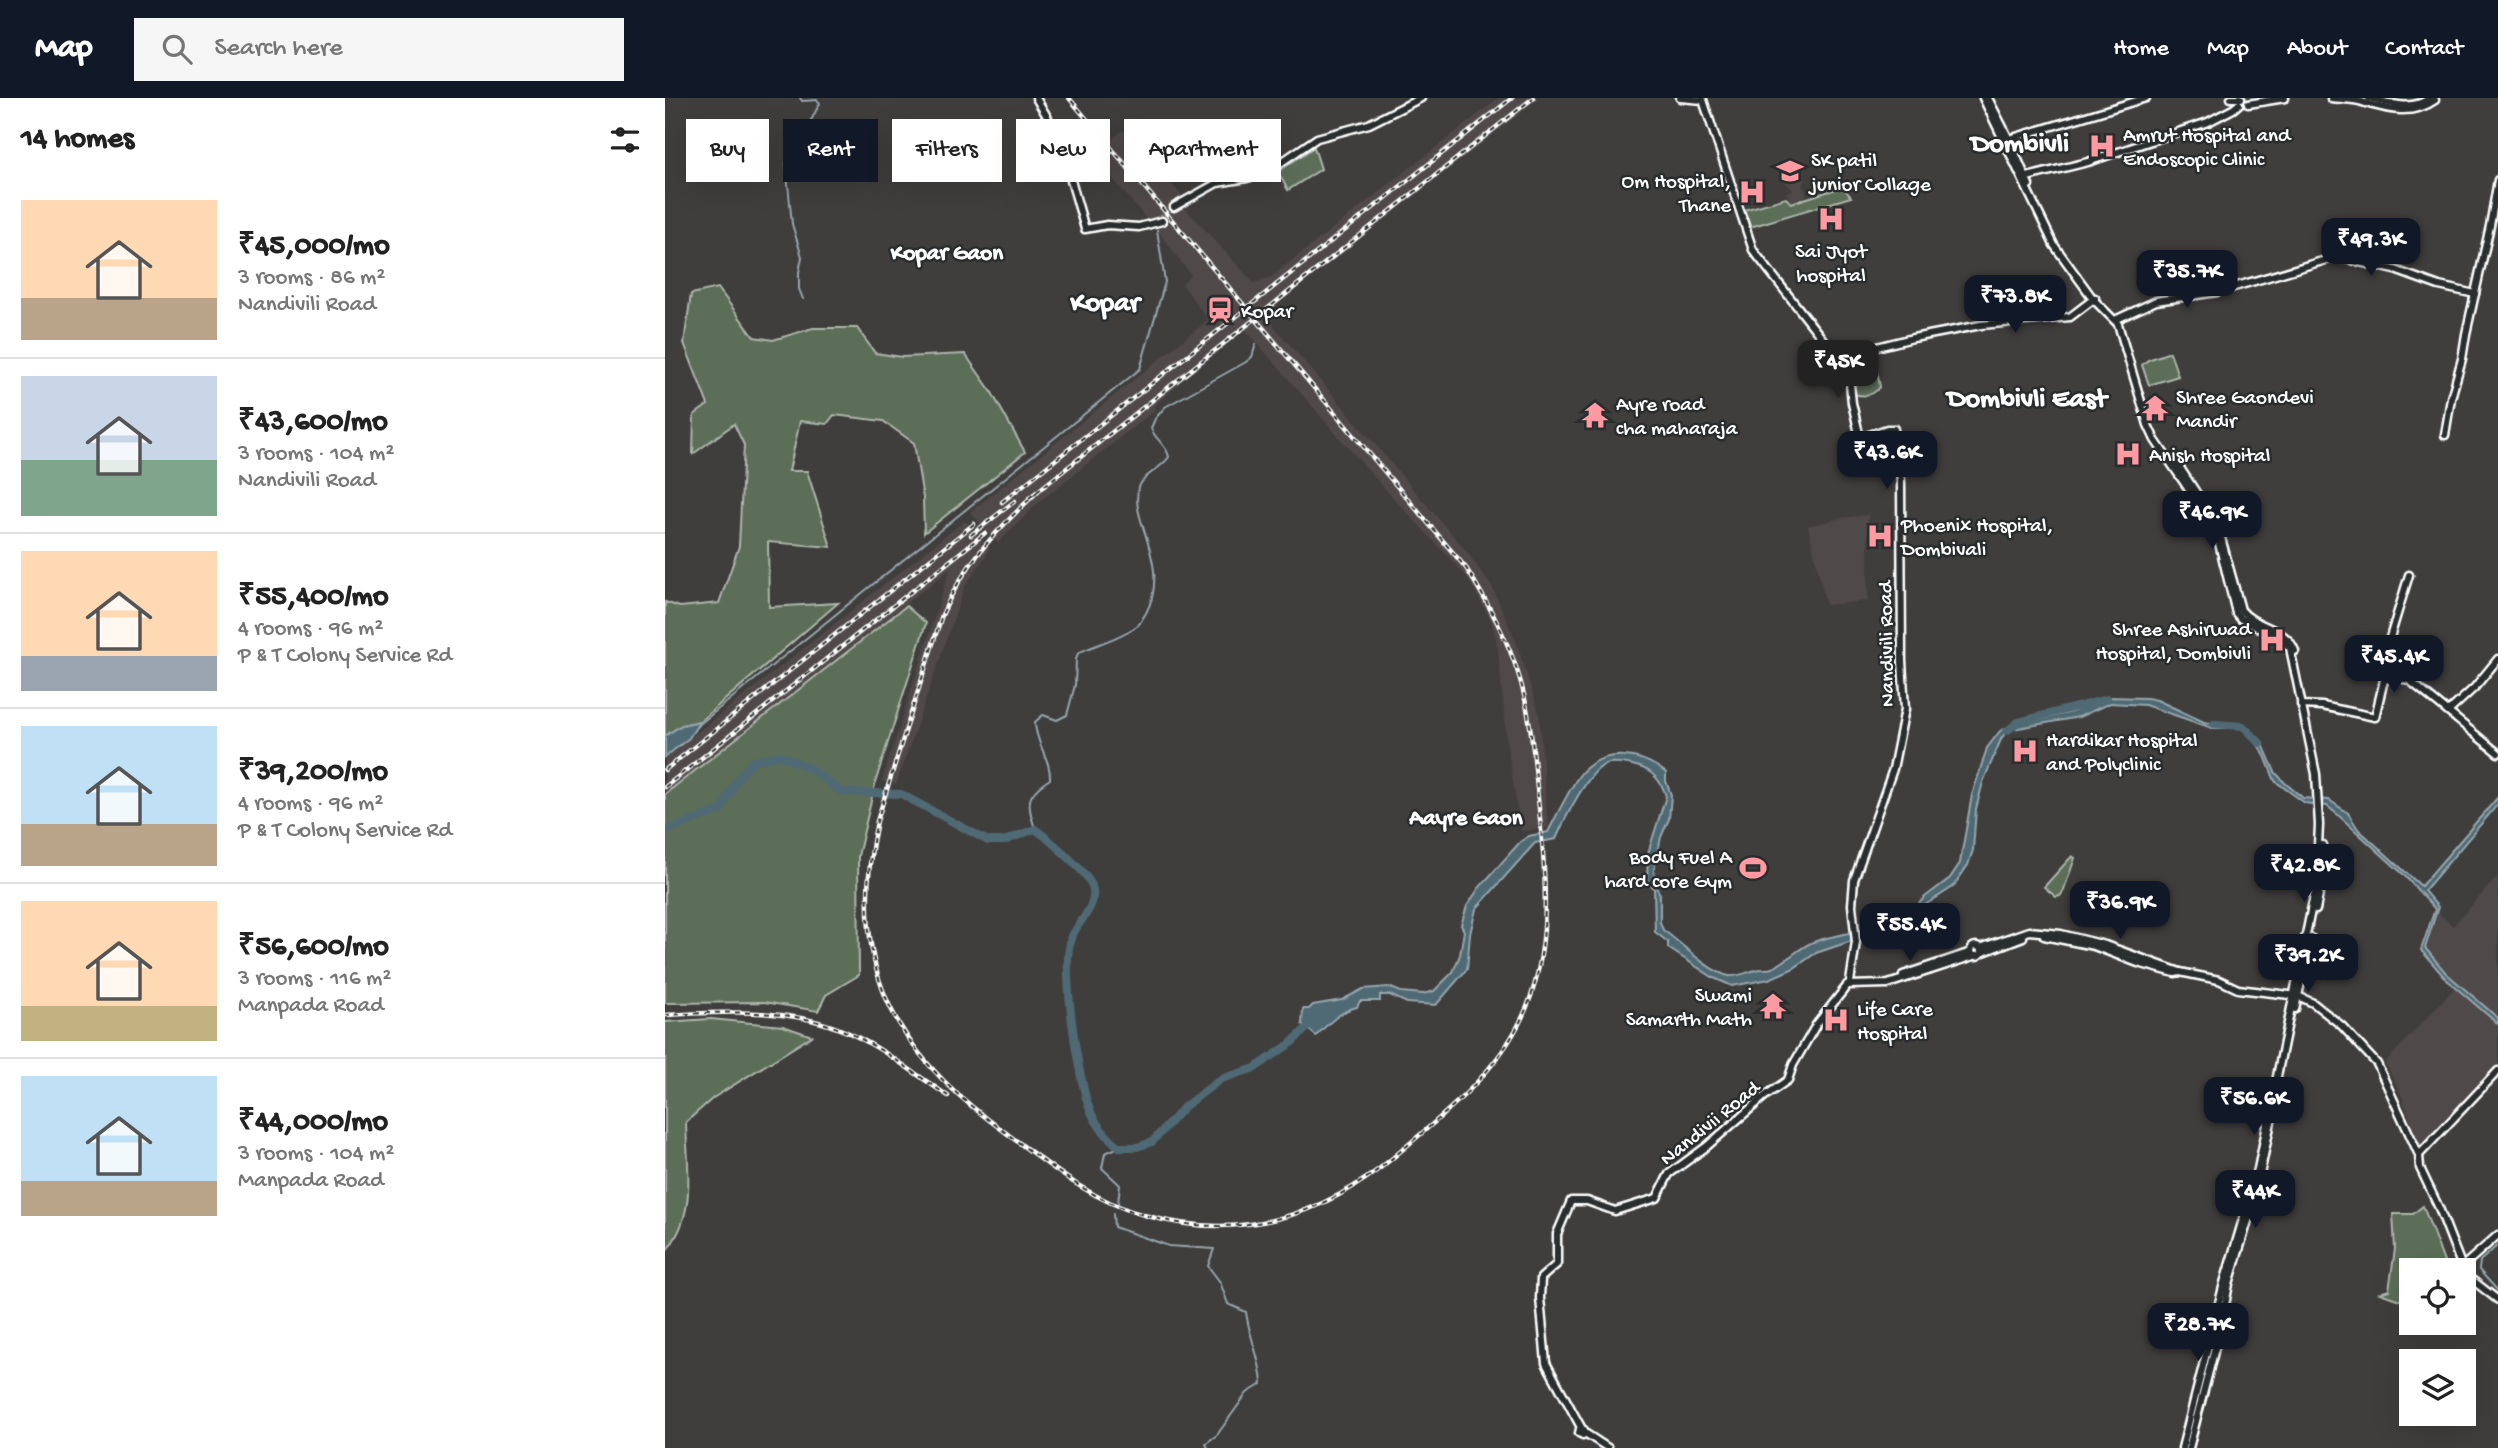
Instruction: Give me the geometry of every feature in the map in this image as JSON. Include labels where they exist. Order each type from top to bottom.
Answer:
[{"type":"street","points":[[1036,98],[1058,135],[1085,229],[1107,225],[1139,227],[1160,220]]},
{"type":"street","points":[[1176,207],[1209,186],[1267,172],[1317,138],[1369,124],[1421,98]]},
{"type":"street","points":[[1986,98],[2009,139],[2023,177]]},
{"type":"street","points":[[1986,98],[2053,245],[2095,299],[2117,320],[2148,425],[2200,502],[2217,535],[2238,616],[2289,642],[2316,774],[2323,872],[2250,1209],[2189,1448]]},
{"type":"street","points":[[2009,139],[2146,98]]},
{"type":"street","points":[[2231,98],[2243,101],[2285,98]]},
{"type":"street","points":[[2331,98],[2359,101],[2404,112],[2417,110],[2433,99]]},
{"type":"street","points":[[2369,98],[2405,106],[2416,106],[2433,99]]},
{"type":"street","points":[[1682,99],[1704,99],[1752,250],[1835,355],[1847,355],[1981,325],[2070,317],[2095,299]]},
{"type":"street","points":[[2023,177],[2088,162],[2208,122],[2234,109],[2243,101]]},
{"type":"street","points":[[2445,435],[2498,180]]},
{"type":"street","points":[[2117,320],[2157,301],[2217,292],[2336,257],[2395,270],[2439,286],[2475,294]]},
{"type":"street","name":"Nandivili Road","points":[[1847,355],[1852,403],[1860,438],[1887,429],[1894,429],[1895,434],[1901,481],[1902,661],[1905,704],[1893,769],[1854,880],[1854,926]]},
{"type":"street","points":[[2303,705],[2322,706],[2375,717],[2384,680],[2385,654],[2409,575]]},
{"type":"street","points":[[2448,712],[2475,687],[2498,659]]},
{"type":"street","points":[[2384,680],[2395,677],[2409,680],[2498,753]]},
{"type":"street","name":"Nandivii Road","points":[[1608,1448],[1583,1431],[1546,1363],[1540,1299],[1541,1278],[1557,1264],[1557,1234],[1571,1201],[1586,1201],[1615,1211],[1657,1198],[1669,1174],[1788,1080],[1793,1065],[1816,1025],[1848,984],[1856,942],[1854,926]]},
{"type":"street","points":[[1848,984],[1885,981],[1977,952],[2023,933],[2046,932],[2096,942],[2180,972],[2219,980],[2248,991],[2296,996],[2313,1003],[2342,1026],[2377,1064],[2419,1155],[2420,1168],[2458,1258]]},
{"type":"street","points":[[2419,1155],[2498,1071]]},
{"type":"street","points":[[2472,1258],[2498,1235]]},
{"type":"street","points":[[2182,1448],[2224,1283],[2239,1244]]},
{"type":"street","points":[[2476,1283],[2498,1300]]},
{"type":"shaded area","points":[[1499,98],[1539,98],[1271,309],[1273,325],[1467,552],[1492,587],[1515,639],[1539,712],[1548,828],[1521,831],[1507,745],[1498,649],[1492,622],[1467,577],[1373,476],[1245,329],[1206,359],[1153,407],[1155,410],[1040,501],[998,543],[970,512],[1208,320],[1182,284],[1191,275],[1157,230],[1160,222],[1158,218],[1149,222],[1110,175],[1110,141],[1123,130],[1124,182],[1170,182],[1183,197],[1175,205],[1177,208],[1180,210],[1184,207],[1254,283],[1271,277]]},
{"type":"shaded area","name":"SK patil junior Collage","points":[[1787,159],[1806,180],[1802,185],[1806,196],[1791,202],[1786,192],[1794,191],[1783,180],[1787,176],[1778,166]]},
{"type":"shaded area","points":[[1868,515],[1868,601],[1826,605],[1808,526]]},
{"type":"shaded area","points":[[963,522],[967,522],[989,548],[965,586],[896,785],[882,781],[950,569],[665,794],[665,758]]},
{"type":"shaded area","points":[[2498,876],[2498,1068],[2420,1150],[2401,1094],[2385,1063],[2458,984],[2424,948],[2436,911],[2453,926]]},
{"type":"green space","points":[[1314,147],[1321,169],[1288,190],[1281,177],[1281,170]]},
{"type":"green space","points":[[1843,187],[1851,197],[1750,227],[1744,210],[1786,198],[1791,203]]},
{"type":"green space","points":[[718,288],[754,337],[773,340],[813,328],[857,328],[875,353],[902,357],[965,354],[991,391],[1025,452],[924,533],[923,498],[914,443],[883,421],[834,415],[827,424],[800,421],[789,471],[807,471],[831,547],[768,542],[769,607],[838,603],[700,721],[682,725],[665,736],[665,602],[680,607],[719,603],[739,546],[744,445],[734,424],[693,454],[694,415],[708,405],[684,343],[691,294]]},
{"type":"green space","points":[[2170,352],[2178,376],[2149,385],[2142,365]]},
{"type":"green space","points":[[1876,365],[1880,387],[1868,395],[1854,394],[1850,372]]},
{"type":"green space","points":[[906,606],[926,623],[876,780],[858,856],[859,975],[826,995],[818,1011],[764,1002],[665,1003],[665,794]]},
{"type":"green space","points":[[2072,856],[2075,858],[2063,892],[2056,897],[2044,887]]},
{"type":"green space","points":[[711,1019],[783,1026],[812,1036],[713,1098],[686,1122],[686,1207],[675,1238],[665,1252],[665,1022]]},
{"type":"green space","points":[[2423,1206],[2442,1258],[2399,1258],[2399,1300],[2380,1293],[2389,1290],[2395,1249],[2393,1214],[2413,1214]]},
{"type":"water","points":[[2108,697],[2157,700],[2204,722],[2249,728],[2261,740],[2275,772],[2285,783],[2303,798],[2329,800],[2348,813],[2358,829],[2421,886],[2498,797],[2498,804],[2424,891],[2438,907],[2425,948],[2446,973],[2498,1018],[2498,1024],[2446,979],[2421,950],[2435,909],[2403,874],[2327,806],[2305,803],[2275,781],[2265,756],[2249,731],[2242,728],[2212,728],[2145,705],[2110,703],[2079,717],[2013,729],[2002,737],[1983,782],[1976,809],[1973,850],[1968,865],[1953,887],[1922,907],[1926,911],[1899,925],[1816,953],[1794,968],[1769,979],[1732,986],[1714,978],[1668,948],[1668,942],[1655,932],[1654,889],[1647,880],[1648,853],[1666,796],[1659,781],[1647,770],[1609,763],[1593,774],[1586,784],[1556,839],[1535,843],[1476,909],[1470,934],[1467,969],[1436,1005],[1407,1003],[1390,995],[1380,995],[1380,1001],[1360,1001],[1357,1007],[1340,1015],[1316,1036],[1302,1024],[1303,1009],[1342,1000],[1363,989],[1389,987],[1401,992],[1423,994],[1434,991],[1453,972],[1460,955],[1464,931],[1461,925],[1467,906],[1479,888],[1520,842],[1529,836],[1548,832],[1579,775],[1602,759],[1613,756],[1635,758],[1666,773],[1671,795],[1669,819],[1661,837],[1654,870],[1656,887],[1660,894],[1660,922],[1663,930],[1712,969],[1736,976],[1772,968],[1813,942],[1877,924],[1891,911],[1915,908],[1950,878],[1960,863],[1972,795],[1987,748],[2000,731],[2071,712]]},
{"type":"water","points":[[700,721],[689,738],[665,757],[665,736],[682,725]]},
{"type":"waterway","points":[[800,98],[802,101],[817,100],[820,103],[808,126],[798,127],[795,138],[792,138],[786,164],[792,224],[802,257],[799,289],[803,299]]},
{"type":"waterway","points":[[696,727],[1140,369],[1165,282],[1157,230]]},
{"type":"waterway","points":[[1035,829],[1030,800],[1036,790],[1050,779],[1035,722],[1043,715],[1057,720],[1067,715],[1075,685],[1078,653],[1137,626],[1151,603],[1154,572],[1137,498],[1141,482],[1169,457],[1151,428],[1155,419],[1165,407],[1246,362],[1252,357],[1256,344]]},
{"type":"waterway","points":[[2007,731],[2018,722],[2107,699]]},
{"type":"waterway","points":[[2214,724],[2243,726],[2260,743]]},
{"type":"waterway","points":[[665,831],[721,810],[737,780],[753,761],[780,755],[809,768],[842,792],[901,794],[988,841],[1004,841],[1035,829],[1075,864],[1092,886],[1093,901],[1074,932],[1068,953],[1069,998],[1076,1050],[1090,1110],[1102,1130],[1119,1147],[1137,1147],[1152,1142],[1185,1106],[1221,1079],[1255,1068],[1290,1044],[1313,1022]]},
{"type":"waterway","points":[[1118,1203],[1120,1185],[1102,1168],[1105,1153],[1119,1147]]},
{"type":"waterway","points":[[1113,1214],[1114,1227],[1169,1246],[1214,1249],[1208,1266],[1220,1282],[1228,1304],[1246,1312],[1262,1384],[1247,1393],[1217,1435],[1206,1443],[1208,1448]]},
{"type":"waterway","points":[[2498,1245],[2480,1261],[2479,1270],[2498,1291]]},
{"type":"tunnel","points":[[1160,218],[1174,207]]},
{"type":"railway","points":[[1037,492],[983,548],[951,596],[942,615],[877,821],[869,868],[868,912],[872,952],[883,990],[900,1025],[923,1058],[953,1090],[1044,1162],[1102,1198],[1144,1215],[1178,1223],[1212,1226],[1245,1225],[1308,1209],[1367,1177],[1449,1110],[1497,1058],[1522,1018],[1540,963],[1545,904],[1540,816],[1525,701],[1518,673],[1502,632],[1466,568],[1069,98]]},
{"type":"railway","points":[[1002,502],[1512,98]]},
{"type":"railway","points":[[1029,498],[1533,98]]},
{"type":"railway","points":[[971,535],[1015,501]]},
{"type":"railway","points":[[665,770],[974,524]]},
{"type":"railway","points":[[665,787],[985,533]]},
{"type":"railway","points":[[665,1015],[757,1013],[803,1018],[825,1024],[873,1046],[948,1096]]},
{"type":"place","name":"Amrut Hospital and Endoscopic Clinic","points":[[2102,146]]},
{"type":"place","name":"SK patil junior Collage","points":[[1790,171]]},
{"type":"place","name":"Om Hospital, Thane","points":[[1752,192]]},
{"type":"place","name":"Sai Jyot hospital","points":[[1831,219]]},
{"type":"place","name":"Kopar","points":[[1220,310]]},
{"type":"place","name":"Shree Gaondevi Mandir","points":[[2155,408]]},
{"type":"place","name":"Ayre road cha maharaja","points":[[1595,415]]},
{"type":"place","name":"Anish Hospital","points":[[2128,454]]},
{"type":"place","name":"Phoenix Hospital, Dombivali","points":[[1880,536]]},
{"type":"place","name":"Shree Ashirwad Hospital, Dombivli","points":[[2272,640]]},
{"type":"place","name":"Hardikar Hospital and Polyclinic","points":[[2025,751]]},
{"type":"place","name":"Body Fuel A hard core Gym","points":[[1753,868]]},
{"type":"place","name":"Swami Samarth Math","points":[[1773,1006]]},
{"type":"place","name":"Life Care Hospital","points":[[1836,1020]]},
{"type":"district","name":"Dombivli","points":[[2020,141]]},
{"type":"district","name":"Kopar Gaon","points":[[947,251]]},
{"type":"district","name":"Kopar","points":[[1105,300]]},
{"type":"district","name":"Dombivli East","points":[[2027,396]]},
{"type":"district","name":"Aayre Gaon","points":[[1466,816]]}]
